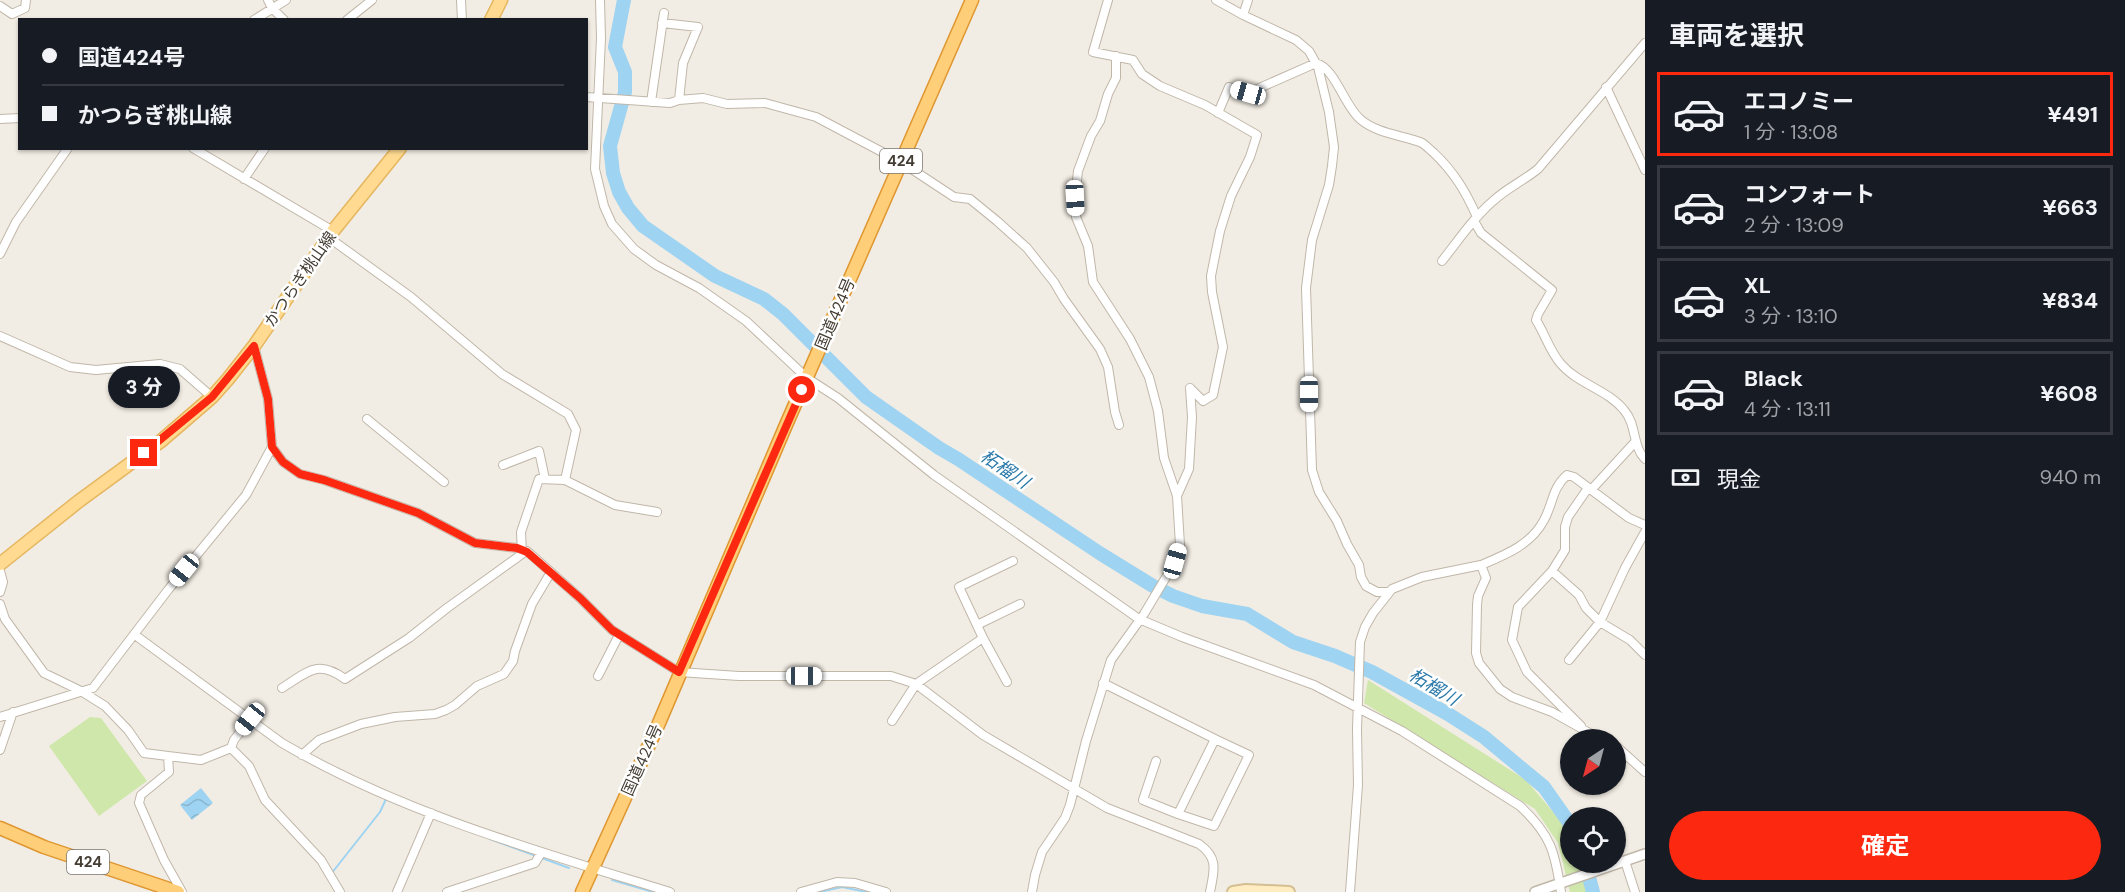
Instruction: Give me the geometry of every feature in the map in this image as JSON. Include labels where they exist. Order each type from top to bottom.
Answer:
[{"type":"highway","name":"国道424号","points":[[582,892],[972,0]]},
{"type":"highway","name":"424","points":[[0,828],[44,847],[180,892]]},
{"type":"main road","points":[[492,18],[501,0]]},
{"type":"main road","name":"かつらぎ桃山線","points":[[0,564],[79,501],[161,441],[212,397],[254,346],[330,234],[398,150]]},
{"type":"main road","points":[[1233,892],[1246,890],[1289,892]]},
{"type":"street","points":[[0,6],[12,15],[25,8],[26,0]]},
{"type":"street","points":[[256,18],[270,4],[286,0]]},
{"type":"street","points":[[350,18],[372,0]]},
{"type":"street","points":[[461,0],[462,18]]},
{"type":"street","points":[[600,0],[601,38],[595,169],[604,206],[612,224],[641,255],[699,288],[746,321],[808,376],[934,475],[1141,616],[1182,637],[1314,685],[1358,705],[1520,806],[1537,822],[1556,854],[1562,885]]},
{"type":"street","points":[[1108,0],[1092,52],[1133,60],[1142,74],[1160,86],[1206,105],[1257,135],[1250,157],[1231,196],[1220,231],[1211,276],[1223,347],[1213,395],[1203,401],[1190,388],[1192,417],[1189,470],[1176,496]]},
{"type":"street","points":[[1216,0],[1296,40],[1309,51],[1316,63],[1327,102],[1334,147],[1329,185],[1312,240],[1306,288],[1310,454],[1319,492],[1337,521],[1359,565],[1360,577],[1366,586],[1377,592],[1388,592],[1422,577],[1481,566],[1516,550],[1544,520],[1559,482],[1567,475],[1574,477],[1629,518],[1645,525]]},
{"type":"street","points":[[1243,15],[1248,0]]},
{"type":"street","points":[[270,4],[282,18]]},
{"type":"street","points":[[649,102],[664,13]]},
{"type":"street","points":[[662,23],[698,27],[683,63],[679,100]]},
{"type":"street","points":[[1442,261],[1490,202],[1538,169],[1645,43]]},
{"type":"street","points":[[1032,892],[1042,852],[1065,818],[1111,660],[1175,561],[1180,545],[1176,496],[1164,458],[1158,411],[1149,377],[1130,339],[1093,282],[1088,246],[1076,217],[1075,198],[1078,171],[1116,78],[1116,56]]},
{"type":"street","points":[[1218,113],[1229,87],[1248,93],[1316,63],[1322,64],[1348,106],[1360,120],[1378,130],[1423,143],[1448,166],[1467,193],[1481,233],[1552,290],[1536,320],[1560,364],[1623,408],[1630,418],[1637,448],[1645,459]]},
{"type":"street","points":[[1606,87],[1645,170]]},
{"type":"street","points":[[588,97],[670,103],[703,98],[728,104],[765,103],[816,117],[901,162],[954,197],[969,199],[1027,248],[1054,282],[1100,349],[1108,367],[1119,425]]},
{"type":"street","points":[[0,119],[18,118]]},
{"type":"street","points":[[0,254],[16,222],[67,150]]},
{"type":"street","points":[[196,150],[330,234],[411,297],[502,374],[568,414],[576,430],[565,480]]},
{"type":"street","points":[[244,179],[264,150]]},
{"type":"street","points":[[0,336],[70,367],[96,370],[160,364],[180,369],[212,397]]},
{"type":"street","points":[[254,346],[268,399],[272,447],[283,462],[300,474],[324,480],[418,513],[475,543],[522,549],[551,572],[619,634],[679,672],[739,676],[891,676],[916,684],[983,735],[1107,808],[1199,844],[1209,852],[1214,863],[1210,892]]},
{"type":"street","points":[[367,419],[444,482]]},
{"type":"street","points":[[1481,566],[1486,578],[1477,605],[1476,653],[1479,663],[1500,688],[1512,697],[1552,712],[1580,729],[1582,725],[1569,715],[1557,700],[1527,672],[1512,640],[1518,607],[1552,571],[1565,550],[1565,527],[1568,517],[1589,489],[1636,441]]},
{"type":"street","points":[[0,717],[93,688],[170,587],[246,495],[272,447]]},
{"type":"street","points":[[503,465],[539,451],[545,479]]},
{"type":"street","points":[[282,688],[310,671],[320,668],[327,668],[345,679],[409,638],[522,554],[521,532],[539,479],[565,480],[615,505],[657,512]]},
{"type":"street","points":[[1569,660],[1600,622],[1645,532]]},
{"type":"street","points":[[1007,682],[959,587],[1012,561]]},
{"type":"street","points":[[0,571],[3,582],[0,592]]},
{"type":"street","points":[[1552,571],[1579,595],[1586,608],[1600,622],[1630,640],[1645,655]]},
{"type":"street","points":[[303,755],[319,740],[361,724],[395,717],[435,714],[446,710],[477,686],[504,674],[513,661],[532,604],[551,572]]},
{"type":"street","points":[[1350,892],[1358,786],[1360,642],[1365,627],[1388,592]]},
{"type":"street","points":[[0,604],[5,619],[26,645],[40,669],[112,711],[144,753],[201,760],[231,748],[234,740],[250,719]]},
{"type":"street","points":[[977,625],[1020,604]]},
{"type":"street","points":[[598,676],[619,634]]},
{"type":"street","points":[[135,635],[282,743],[303,755],[430,816],[540,855],[594,868],[669,892]]},
{"type":"street","points":[[892,721],[916,684],[983,638]]},
{"type":"street","points":[[1103,683],[1249,755],[1214,826],[1143,800],[1156,761]]},
{"type":"street","points":[[0,750],[13,712]]},
{"type":"street","points":[[1178,814],[1215,739]]},
{"type":"street","points":[[231,748],[249,766],[265,800],[321,860],[340,892]]},
{"type":"street","points":[[1626,755],[1645,772]]},
{"type":"street","points":[[168,756],[169,772],[141,795],[139,803],[180,892]]},
{"type":"street","points":[[397,892],[430,816]]},
{"type":"street","points":[[1626,861],[1645,854]]},
{"type":"street","points":[[447,892],[525,866],[540,855]]},
{"type":"street","points":[[1626,870],[1635,892]]},
{"type":"street","points":[[1535,892],[1594,873]]},
{"type":"street","points":[[801,892],[837,882],[886,892]]},
{"type":"green space","points":[[1368,680],[1526,780],[1560,820],[1560,851],[1558,843],[1535,809],[1364,703]]},
{"type":"green space","points":[[90,717],[101,718],[147,781],[99,816],[49,746]]},
{"type":"green space","points":[[1565,873],[1582,873],[1587,892],[1570,892]]},
{"type":"water","points":[[201,788],[213,803],[192,820],[180,805]]},
{"type":"waterway","name":"柘榴川","points":[[624,0],[615,47],[625,72],[625,92],[610,146],[613,173],[619,192],[628,208],[643,226],[715,276],[764,299],[783,314],[866,397],[939,448],[1101,554],[1173,596],[1202,606],[1247,614],[1293,642],[1335,656],[1372,672],[1448,714],[1484,737],[1544,787],[1560,810]]},
{"type":"waterway","points":[[331,874],[380,812],[386,799],[400,805]]},
{"type":"waterway","points":[[490,839],[569,868]]},
{"type":"waterway","name":"柘榴川","points":[[1588,873],[1593,892]]},
{"type":"waterway","points":[[612,880],[653,892]]},
{"type":"waterway","points":[[820,892],[842,887],[866,892]]},
{"type":"route","points":[[144,453],[212,397],[254,346],[268,399],[272,447],[283,462],[300,474],[324,480],[418,513],[475,543],[517,548],[527,552],[580,598],[612,630],[679,672],[802,390]]}]
